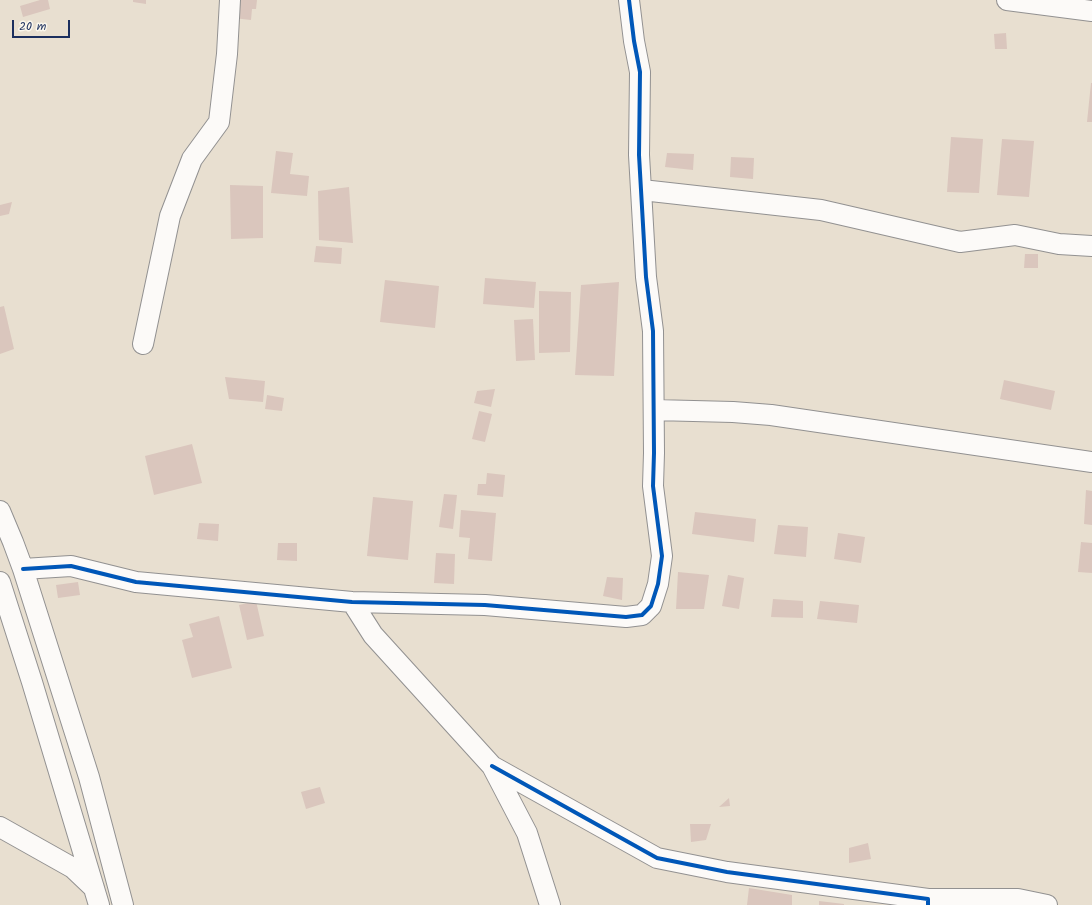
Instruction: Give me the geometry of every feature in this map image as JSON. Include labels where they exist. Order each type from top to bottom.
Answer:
[{"type":"street","points":[[143,344],[170,216],[192,159],[219,122],[228,54],[230,0]]},
{"type":"street","points":[[23,568],[72,566],[136,582],[352,602],[485,605],[626,617],[642,615],[651,606],[658,584],[662,556],[653,486],[653,331],[646,277],[640,155],[640,72],[634,41],[629,0]]},
{"type":"street","points":[[1007,0],[1092,11]]},
{"type":"street","points":[[642,190],[821,210],[960,242],[1015,235],[1059,244],[1092,246]]},
{"type":"street","points":[[654,410],[733,412],[771,415],[1092,462]]},
{"type":"street","points":[[0,511],[7,545],[23,568],[89,777],[123,905]]},
{"type":"street","points":[[0,582],[97,897]]},
{"type":"street","points":[[352,602],[373,635],[492,766],[527,833],[550,905]]},
{"type":"street","points":[[492,766],[657,858],[727,872],[928,902],[1018,900],[1048,905]]},
{"type":"street","points":[[0,827],[73,868],[97,897]]},
{"type":"building","points":[[40,0],[48,0],[50,9],[23,17],[20,6]]},
{"type":"building","points":[[133,0],[146,0],[146,4],[133,2]]},
{"type":"building","points":[[236,0],[257,0],[256,9],[252,9],[251,20],[233,18]]},
{"type":"building","points":[[1006,33],[1007,49],[995,49],[994,34]]},
{"type":"building","points":[[1091,83],[1092,122],[1087,122]]},
{"type":"building","points":[[951,137],[983,139],[979,193],[947,192]]},
{"type":"building","points":[[1002,139],[1034,141],[1029,197],[997,195]]},
{"type":"building","points":[[276,151],[293,153],[290,174],[309,176],[307,196],[271,193]]},
{"type":"building","points":[[667,153],[694,154],[693,170],[665,167]]},
{"type":"building","points":[[731,157],[754,158],[753,179],[730,177]]},
{"type":"building","points":[[230,185],[263,186],[263,238],[231,239]]},
{"type":"building","points":[[349,187],[353,243],[319,240],[318,191]]},
{"type":"building","points":[[12,202],[9,214],[0,216],[0,205]]},
{"type":"building","points":[[316,246],[342,248],[341,264],[314,262]]},
{"type":"building","points":[[1025,254],[1038,254],[1038,268],[1024,268]]},
{"type":"building","points":[[485,278],[536,282],[534,308],[483,304]]},
{"type":"building","points":[[385,280],[439,286],[435,328],[380,322]]},
{"type":"building","points":[[619,282],[614,376],[575,375],[581,285]]},
{"type":"building","points":[[539,291],[571,292],[570,352],[539,353]]},
{"type":"building","points":[[4,306],[14,349],[0,354],[0,307]]},
{"type":"building","points":[[533,319],[535,360],[516,361],[514,320]]},
{"type":"building","points":[[225,377],[265,381],[263,402],[229,399]]},
{"type":"building","points":[[1004,380],[1055,391],[1051,410],[1000,399]]},
{"type":"building","points":[[495,389],[491,407],[474,403],[477,391]]},
{"type":"building","points":[[267,395],[284,398],[282,411],[265,409]]},
{"type":"building","points":[[479,411],[492,414],[485,442],[472,439]]},
{"type":"building","points":[[192,444],[202,483],[154,495],[145,456]]},
{"type":"building","points":[[487,473],[505,475],[503,497],[477,495],[478,484],[486,484]]},
{"type":"building","points":[[1086,490],[1092,491],[1092,525],[1084,524]]},
{"type":"building","points":[[444,494],[457,495],[453,529],[439,527]]},
{"type":"building","points":[[373,497],[413,501],[408,560],[367,556]]},
{"type":"building","points":[[461,510],[496,513],[492,561],[468,559],[470,538],[459,537]]},
{"type":"building","points":[[695,512],[756,519],[754,542],[692,534]]},
{"type":"building","points":[[199,523],[219,524],[218,541],[197,539]]},
{"type":"building","points":[[778,525],[808,527],[806,557],[774,554]]},
{"type":"building","points":[[838,533],[865,537],[861,563],[834,559]]},
{"type":"building","points":[[1081,542],[1092,543],[1092,573],[1078,572]]},
{"type":"building","points":[[278,543],[297,543],[297,561],[277,560]]},
{"type":"building","points":[[436,553],[455,554],[454,584],[434,583]]},
{"type":"building","points":[[678,572],[709,575],[704,609],[676,609]]},
{"type":"building","points":[[728,575],[744,578],[739,609],[722,606]]},
{"type":"building","points":[[607,577],[623,578],[622,600],[603,596]]},
{"type":"building","points":[[78,582],[80,595],[58,598],[56,585]]},
{"type":"building","points":[[773,599],[803,601],[803,618],[771,617]]},
{"type":"building","points":[[256,601],[264,636],[247,640],[239,605]]},
{"type":"building","points":[[820,601],[859,605],[857,623],[817,619]]},
{"type":"building","points":[[219,616],[232,668],[192,678],[182,640],[193,637],[189,624]]},
{"type":"building","points":[[320,787],[325,803],[306,809],[301,792]]},
{"type":"building","points":[[729,798],[730,806],[719,807]]},
{"type":"building","points":[[690,824],[711,824],[706,840],[691,842]]},
{"type":"building","points":[[868,843],[871,859],[849,863],[849,848]]},
{"type":"building","points":[[749,888],[792,895],[792,905],[747,905]]},
{"type":"building","points":[[819,901],[844,904],[844,905],[819,905]]},
{"type":"cycle path","points":[[23,569],[71,566],[136,582],[352,602],[485,605],[626,617],[642,615],[651,606],[658,584],[662,556],[653,486],[653,331],[646,277],[639,155],[640,72],[634,41],[629,0]]},
{"type":"cycle path","points":[[492,766],[657,858],[727,872],[928,899],[928,905]]}]
